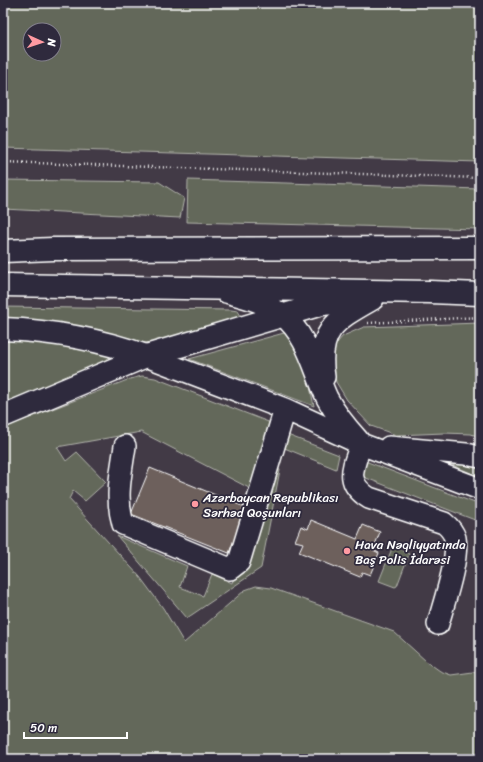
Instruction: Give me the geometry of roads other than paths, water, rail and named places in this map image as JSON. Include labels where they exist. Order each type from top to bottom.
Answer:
[{"type":"highway","points":[[3,244],[53,249]]},
{"type":"highway","points":[[3,251],[53,249],[480,248]]},
{"type":"highway","points":[[3,285],[480,294]]},
{"type":"highway","points":[[3,416],[146,356],[283,315],[322,304],[430,292]]},
{"type":"highway","points":[[3,329],[51,332],[90,338],[146,356]]},
{"type":"lane","points":[[210,288],[245,297],[283,315],[304,342],[327,398],[349,430],[362,444],[466,454],[480,457]]},
{"type":"lane","points":[[327,398],[322,361],[323,348],[327,336],[334,324],[373,299]]},
{"type":"lane","points":[[146,356],[285,409],[362,444],[480,489]]},
{"type":"lane","points":[[125,446],[118,493],[119,509],[123,524],[230,570],[239,562],[285,409]]},
{"type":"lane","points":[[362,444],[351,475],[352,482],[360,492],[369,498],[444,523],[452,530],[455,538],[455,552],[438,624]]},
{"type":"place","name":"Azərbaycan Republikası Sərhəd Qoşunları","points":[[195,504]]},
{"type":"place","name":"Hava Nəqliyyatında Baş Polis İdarəsi","points":[[347,551]]}]
